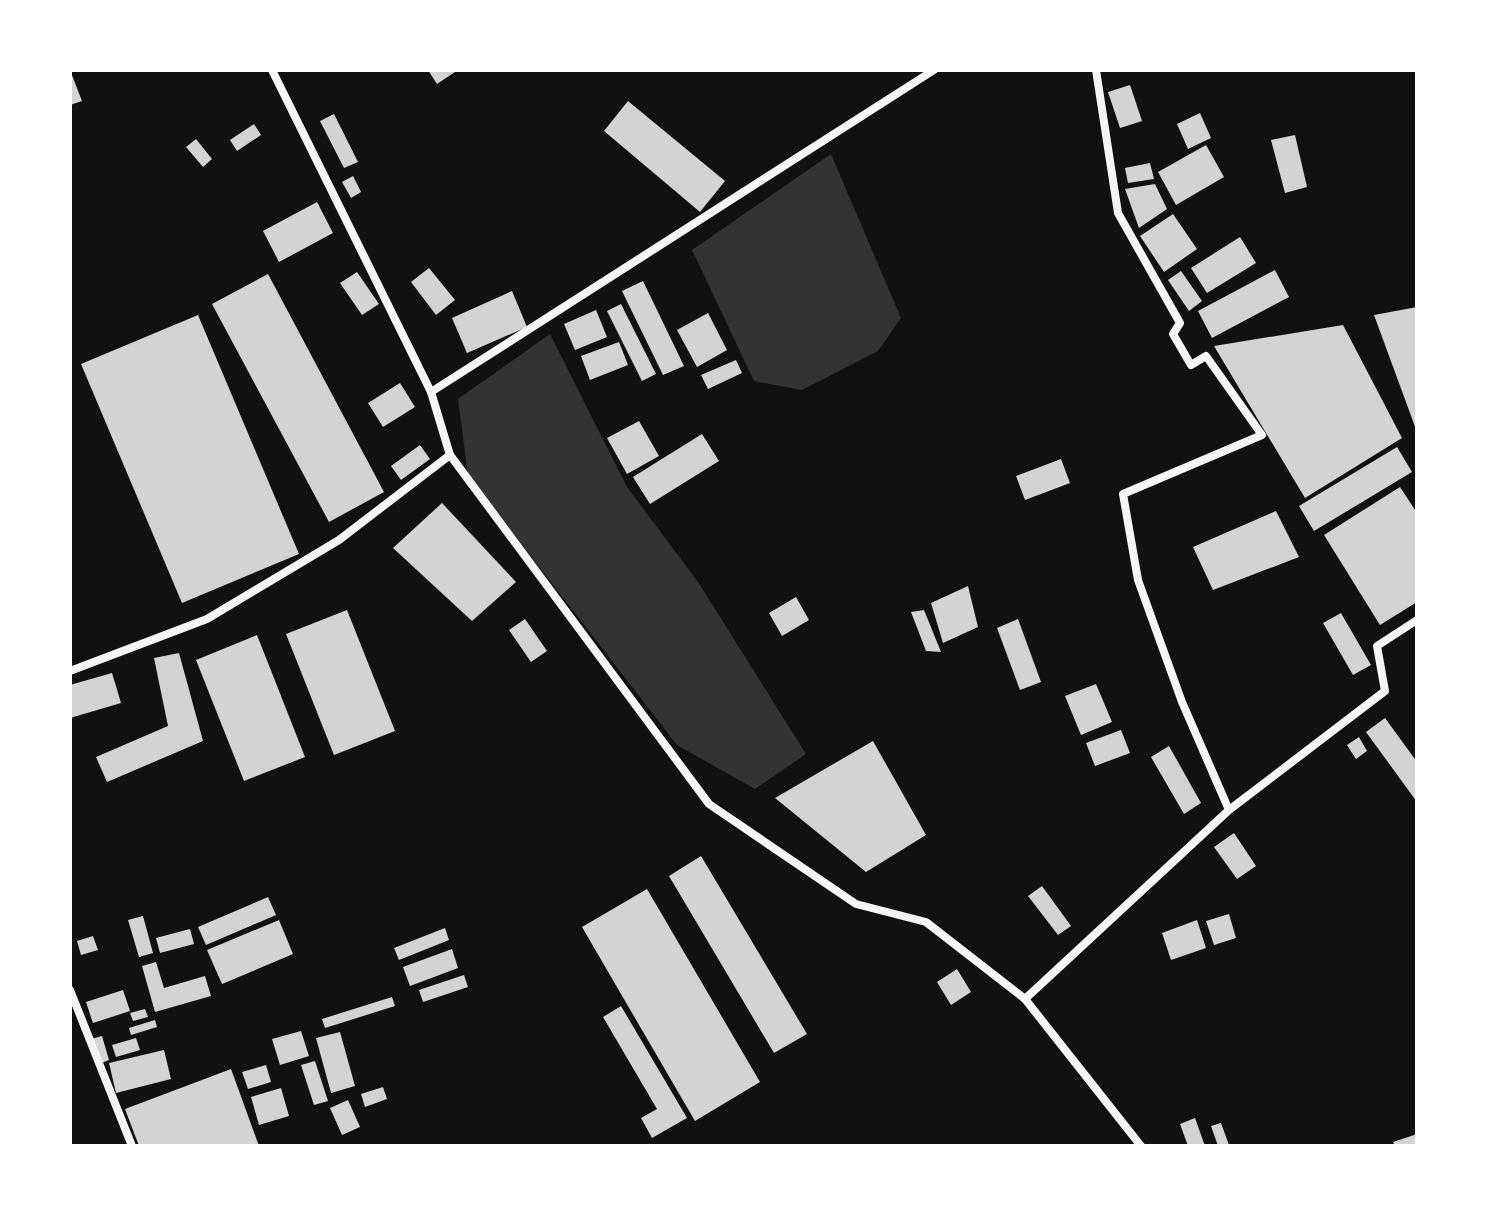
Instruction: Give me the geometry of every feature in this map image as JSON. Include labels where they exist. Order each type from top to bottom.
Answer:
[{"type":"street","points":[[272,70],[431,392],[450,455],[709,804],[856,904],[926,922],[1025,999],[1141,1146]]},
{"type":"street","points":[[431,392],[934,70]]},
{"type":"street","points":[[1096,70],[1118,213],[1180,323],[1173,334],[1191,365],[1206,356],[1262,435],[1123,494],[1138,580],[1182,702],[1229,810]]},
{"type":"street","points":[[70,671],[207,619],[339,540],[450,455]]},
{"type":"street","points":[[1025,999],[1229,810],[1385,691],[1377,646],[1417,620]]},
{"type":"street","points":[[70,990],[132,1146]]},
{"type":"shaded area","points":[[831,154],[901,318],[878,351],[802,390],[754,381],[692,250]]},
{"type":"shaded area","points":[[550,334],[627,487],[698,582],[806,754],[755,789],[677,745],[468,475],[458,399]]},
{"type":"building","points":[[70,70],[82,101],[70,105]]},
{"type":"building","points":[[428,70],[458,70],[437,84]]},
{"type":"building","points":[[1130,85],[1142,121],[1120,128],[1108,92]]},
{"type":"building","points":[[628,101],[725,181],[700,212],[604,131]]},
{"type":"building","points":[[1200,113],[1211,138],[1188,149],[1177,124]]},
{"type":"building","points":[[334,114],[358,162],[344,168],[320,121]]},
{"type":"building","points":[[254,124],[261,135],[237,151],[230,140]]},
{"type":"building","points":[[1295,135],[1307,187],[1285,193],[1271,140]]},
{"type":"building","points":[[196,139],[212,159],[203,167],[186,147]]},
{"type":"building","points":[[1206,145],[1224,177],[1176,205],[1158,172]]},
{"type":"building","points":[[1150,163],[1154,179],[1128,183],[1125,168]]},
{"type":"building","points":[[353,176],[361,192],[351,198],[342,182]]},
{"type":"building","points":[[1155,184],[1167,209],[1139,228],[1125,189]]},
{"type":"building","points":[[317,202],[333,233],[279,262],[263,231]]},
{"type":"building","points":[[1173,214],[1197,249],[1164,272],[1140,236]]},
{"type":"building","points":[[1240,237],[1256,263],[1207,293],[1191,268]]},
{"type":"building","points":[[429,268],[455,300],[436,315],[411,282]]},
{"type":"building","points":[[1275,270],[1289,297],[1212,338],[1198,311]]},
{"type":"building","points":[[1181,271],[1202,301],[1189,311],[1168,280]]},
{"type":"building","points":[[357,272],[379,304],[362,315],[340,283]]},
{"type":"building","points":[[268,274],[384,492],[329,522],[212,304]]},
{"type":"building","points":[[643,281],[684,366],[663,375],[622,291]]},
{"type":"building","points":[[512,291],[527,327],[467,353],[452,318]]},
{"type":"building","points":[[621,304],[656,374],[642,381],[607,311]]},
{"type":"building","points":[[1417,307],[1417,432],[1374,315]]},
{"type":"building","points":[[596,310],[607,337],[575,350],[564,324]]},
{"type":"building","points":[[708,313],[727,350],[697,367],[677,330]]},
{"type":"building","points":[[198,315],[299,554],[182,603],[81,364]]},
{"type":"building","points":[[1343,325],[1402,438],[1305,498],[1214,346]]},
{"type":"building","points":[[619,342],[628,365],[590,380],[581,356]]},
{"type":"building","points":[[736,360],[742,373],[708,389],[701,375]]},
{"type":"building","points":[[400,383],[415,407],[383,427],[368,403]]},
{"type":"building","points":[[639,421],[659,456],[627,474],[607,438]]},
{"type":"building","points":[[702,434],[719,461],[650,504],[633,477]]},
{"type":"building","points":[[420,445],[430,459],[401,480],[391,466]]},
{"type":"building","points":[[1397,447],[1412,472],[1314,531],[1299,506]]},
{"type":"building","points":[[1061,459],[1070,483],[1025,500],[1016,476]]},
{"type":"building","points":[[1400,487],[1417,513],[1417,602],[1380,625],[1324,535]]},
{"type":"building","points":[[442,503],[516,582],[472,621],[393,548]]},
{"type":"building","points":[[1276,511],[1299,557],[1213,590],[1193,547]]},
{"type":"building","points":[[968,586],[978,627],[943,643],[931,603]]},
{"type":"building","points":[[796,597],[809,620],[782,636],[769,613]]},
{"type":"building","points":[[347,610],[395,731],[334,755],[286,634]]},
{"type":"building","points":[[924,610],[941,652],[926,651],[911,612]]},
{"type":"building","points":[[1341,613],[1371,665],[1353,675],[1323,623]]},
{"type":"building","points":[[525,619],[547,651],[531,662],[509,630]]},
{"type":"building","points":[[1018,619],[1041,682],[1020,690],[997,628]]},
{"type":"building","points":[[257,635],[305,757],[244,781],[196,660]]},
{"type":"building","points":[[179,653],[203,741],[107,782],[96,757],[168,726],[154,658]]},
{"type":"building","points":[[112,673],[121,703],[70,718],[70,685]]},
{"type":"building","points":[[1096,684],[1112,722],[1081,735],[1065,696]]},
{"type":"building","points":[[1385,718],[1417,762],[1417,802],[1366,732]]},
{"type":"building","points":[[1121,730],[1130,753],[1095,766],[1086,743]]},
{"type":"building","points":[[1359,737],[1367,751],[1356,759],[1347,745]]},
{"type":"building","points":[[873,741],[926,835],[866,872],[775,798]]},
{"type":"building","points":[[1169,746],[1201,803],[1184,814],[1151,757]]},
{"type":"building","points":[[1234,833],[1256,866],[1237,879],[1214,847]]},
{"type":"building","points":[[701,856],[807,1034],[774,1053],[669,876]]},
{"type":"building","points":[[1042,886],[1071,926],[1058,935],[1028,896]]},
{"type":"building","points":[[647,889],[760,1082],[695,1121],[582,927]]},
{"type":"building","points":[[268,897],[276,915],[206,945],[198,927]]},
{"type":"building","points":[[1229,914],[1236,938],[1214,945],[1206,921]]},
{"type":"building","points":[[143,916],[153,953],[139,957],[128,920]]},
{"type":"building","points":[[279,920],[293,954],[222,984],[207,950]]},
{"type":"building","points":[[1197,920],[1206,948],[1171,960],[1162,933]]},
{"type":"building","points":[[445,928],[449,940],[399,960],[394,948]]},
{"type":"building","points":[[190,929],[194,944],[160,953],[156,938]]},
{"type":"building","points":[[93,936],[98,950],[81,955],[77,941]]},
{"type":"building","points":[[452,949],[458,968],[410,986],[403,967]]},
{"type":"building","points":[[156,962],[164,988],[205,976],[211,996],[155,1012],[142,966]]},
{"type":"building","points":[[957,969],[971,992],[951,1005],[937,982]]},
{"type":"building","points":[[464,975],[468,987],[423,1002],[419,990]]},
{"type":"building","points":[[123,990],[130,1011],[93,1023],[86,1002]]},
{"type":"building","points":[[392,997],[395,1006],[325,1028],[322,1019]]},
{"type":"building","points":[[621,1006],[687,1118],[652,1138],[641,1118],[657,1109],[603,1017]]},
{"type":"building","points":[[145,1009],[148,1017],[133,1021],[130,1013]]},
{"type":"building","points":[[155,1020],[157,1027],[131,1035],[129,1028]]},
{"type":"building","points":[[301,1031],[309,1056],[280,1065],[272,1039]]},
{"type":"building","points":[[340,1032],[355,1086],[331,1093],[316,1038]]},
{"type":"building","points":[[102,1036],[109,1060],[99,1064],[91,1039]]},
{"type":"building","points":[[136,1038],[140,1050],[116,1057],[112,1045]]},
{"type":"building","points":[[164,1050],[171,1079],[116,1093],[109,1063]]},
{"type":"building","points":[[315,1061],[328,1101],[314,1105],[301,1065]]},
{"type":"building","points":[[266,1065],[271,1082],[248,1089],[242,1072]]},
{"type":"building","points":[[231,1069],[259,1146],[139,1146],[125,1109]]},
{"type":"building","points":[[383,1087],[387,1099],[365,1107],[361,1094]]},
{"type":"building","points":[[281,1088],[289,1116],[259,1125],[251,1097]]},
{"type":"building","points":[[348,1100],[360,1127],[342,1135],[330,1108]]},
{"type":"building","points":[[1195,1118],[1205,1146],[1188,1146],[1180,1124]]},
{"type":"building","points":[[1221,1123],[1229,1145],[1226,1146],[1218,1146],[1211,1126]]},
{"type":"building","points":[[1417,1134],[1417,1146],[1395,1146],[1393,1142]]}]
